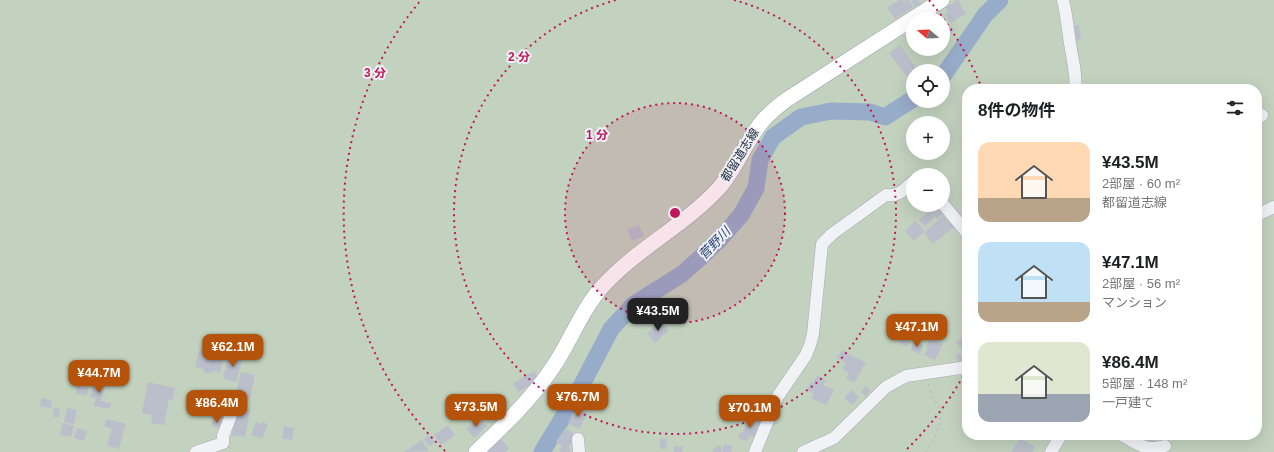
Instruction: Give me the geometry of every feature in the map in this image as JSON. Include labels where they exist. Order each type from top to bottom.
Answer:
[{"type":"main road","name":"都留道志線","points":[[476,452],[528,401],[542,384],[600,289],[627,262],[700,206],[718,189],[727,178],[758,126],[773,110],[786,100],[942,0]]},
{"type":"street","points":[[1063,0],[1068,23],[1070,49],[1076,78],[1075,84]]},
{"type":"street","points":[[755,452],[778,396],[798,369],[810,345],[813,334],[822,244],[832,234],[886,195],[892,196],[899,194],[906,188]]},
{"type":"street","points":[[1262,212],[1274,206]]},
{"type":"street","points":[[950,212],[962,227]]},
{"type":"street","points":[[803,452],[834,438],[886,387],[906,376],[962,368]]},
{"type":"street","points":[[196,452],[223,443],[231,415]]},
{"type":"street","points":[[578,439],[579,452]]},
{"type":"street","points":[[1051,452],[1058,440]]},
{"type":"street","points":[[1130,440],[1147,451],[1158,450],[1165,446]]},
{"type":"path","points":[[925,452],[935,438],[941,411],[931,395],[927,373]]},
{"type":"green space","points":[[0,0],[1274,0],[1274,452],[0,452]]},
{"type":"building","points":[[899,0],[908,0],[913,7],[895,19],[887,8]]},
{"type":"building","points":[[911,0],[918,0],[921,4],[915,7]]},
{"type":"building","points":[[958,0],[966,14],[951,23],[950,12],[948,12],[946,7]]},
{"type":"building","points":[[1079,25],[1081,39],[1074,40],[1072,26]]},
{"type":"building","points":[[950,27],[954,29],[950,35]]},
{"type":"building","points":[[900,45],[906,53],[906,56],[908,56],[913,64],[906,64],[906,76],[889,53]]},
{"type":"building","points":[[928,212],[945,212],[937,219],[935,216],[925,226],[919,220]]},
{"type":"building","points":[[943,216],[954,227],[933,244],[924,233]]},
{"type":"building","points":[[915,221],[925,231],[914,241],[905,231]]},
{"type":"building","points":[[639,225],[644,236],[632,241],[627,230]]},
{"type":"building","points":[[661,321],[669,330],[655,343],[647,333]]},
{"type":"building","points":[[904,331],[913,335],[907,347],[899,343]]},
{"type":"building","points":[[962,337],[962,350],[956,342]]},
{"type":"building","points":[[931,338],[943,344],[935,360],[924,355]]},
{"type":"building","points":[[915,341],[923,345],[920,354],[911,350]]},
{"type":"building","points":[[200,348],[224,354],[220,373],[212,371],[211,374],[203,372],[204,369],[195,367]]},
{"type":"building","points":[[842,350],[866,363],[854,383],[846,378],[849,373],[842,369],[846,363],[837,358]]},
{"type":"building","points":[[960,353],[962,360],[959,362],[955,356]]},
{"type":"building","points":[[229,354],[243,357],[236,382],[223,378]]},
{"type":"building","points":[[99,359],[121,367],[117,380],[94,372]]},
{"type":"building","points":[[534,371],[539,380],[518,392],[513,383]]},
{"type":"building","points":[[241,372],[255,375],[250,399],[236,395]]},
{"type":"building","points":[[817,375],[826,380],[823,385],[834,390],[826,405],[812,399],[814,394],[807,390],[811,382],[813,384]]},
{"type":"building","points":[[84,376],[90,376],[91,383],[84,383]]},
{"type":"building","points":[[95,377],[103,379],[102,384],[105,385],[101,401],[111,403],[110,409],[94,406],[96,398],[90,397]]},
{"type":"building","points":[[148,382],[175,388],[173,400],[169,399],[164,425],[151,423],[152,415],[142,413]]},
{"type":"building","points":[[77,386],[88,387],[87,395],[76,394]]},
{"type":"building","points":[[866,386],[870,391],[866,396],[861,392]]},
{"type":"building","points":[[851,390],[859,397],[853,405],[844,398]]},
{"type":"building","points":[[505,395],[506,401],[490,404],[489,398]]},
{"type":"building","points":[[42,398],[52,400],[51,408],[40,406]]},
{"type":"building","points":[[458,406],[463,413],[454,420],[449,413]]},
{"type":"building","points":[[213,407],[225,410],[222,419],[211,416]]},
{"type":"building","points":[[576,407],[588,413],[579,429],[568,423]]},
{"type":"building","points":[[54,408],[60,409],[59,417],[53,417]]},
{"type":"building","points":[[67,408],[77,410],[74,424],[64,422]]},
{"type":"building","points":[[243,408],[250,410],[245,437],[232,435],[236,411],[242,412]]},
{"type":"building","points":[[748,417],[760,421],[755,438],[749,436],[747,441],[738,438],[740,432],[743,433]]},
{"type":"building","points":[[479,418],[487,426],[474,438],[466,429]]},
{"type":"building","points":[[107,419],[126,424],[119,449],[107,445],[112,429],[104,426]]},
{"type":"building","points":[[213,419],[222,421],[221,428],[212,426]]},
{"type":"building","points":[[256,422],[268,424],[262,439],[251,435]]},
{"type":"building","points":[[63,423],[74,426],[71,437],[60,435]]},
{"type":"building","points":[[448,425],[455,435],[441,445],[434,435]]},
{"type":"building","points":[[284,426],[294,428],[292,440],[282,438]]},
{"type":"building","points":[[77,428],[87,431],[84,441],[74,438]]},
{"type":"building","points":[[565,428],[576,435],[568,448],[571,450],[570,452],[561,452],[559,450],[562,446],[556,442]]},
{"type":"building","points":[[429,435],[435,442],[430,446],[424,439]]},
{"type":"building","points":[[500,438],[509,448],[505,452],[486,452]]},
{"type":"building","points":[[660,438],[667,439],[666,449],[660,448]]},
{"type":"building","points":[[422,440],[429,451],[404,452]]},
{"type":"building","points":[[1019,440],[1023,440],[1035,447],[1032,452],[1011,452]]},
{"type":"building","points":[[1141,440],[1155,440],[1145,447]]},
{"type":"building","points":[[724,444],[732,446],[731,452],[722,452]]},
{"type":"building","points":[[720,445],[722,446],[721,452],[712,452],[713,449]]},
{"type":"building","points":[[674,446],[683,447],[682,452],[674,452]]},
{"type":"waterway","name":"菅野川","points":[[950,66],[985,15],[1000,0]]},
{"type":"waterway","name":"菅野川","points":[[542,452],[578,392],[611,329],[633,305],[682,274],[721,238],[741,215],[756,188],[760,160],[773,137],[801,117],[831,111],[870,112],[885,117],[906,104]]}]
